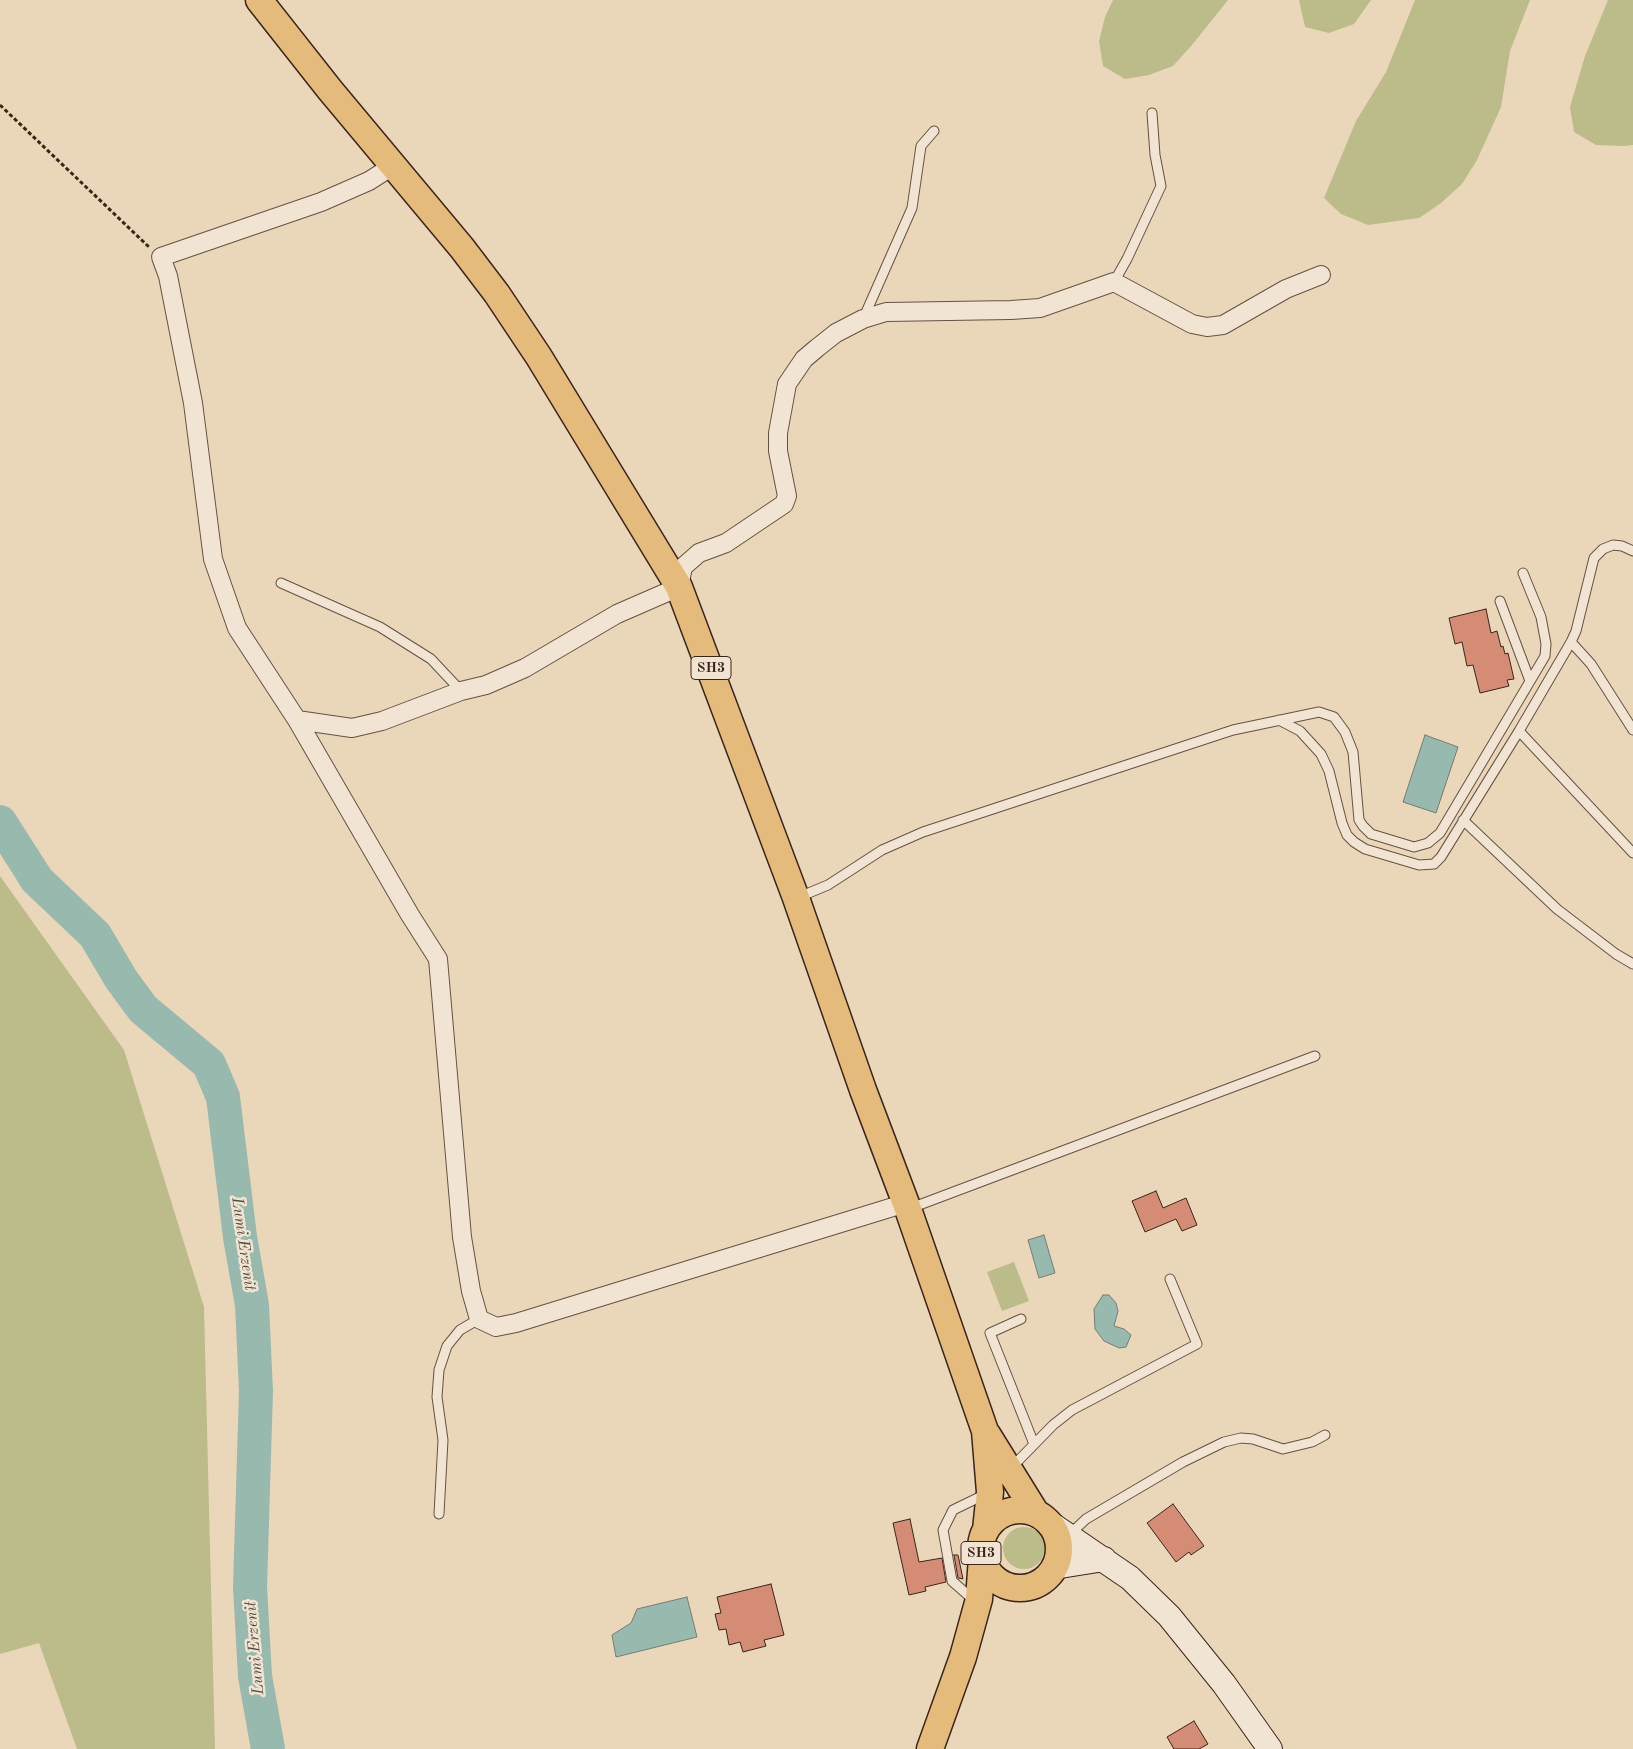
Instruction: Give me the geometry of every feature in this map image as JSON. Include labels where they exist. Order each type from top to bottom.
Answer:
[{"type":"main road","name":"SH3","points":[[259,0],[330,90],[498,294],[539,357],[679,587],[796,898],[863,1090],[907,1206],[985,1431],[1040,1517],[1057,1539],[1058,1551],[1054,1567]]},
{"type":"main road","name":"SH3","points":[[930,1749],[963,1657],[980,1599],[981,1547],[986,1530],[990,1492],[985,1431]]},
{"type":"main road","name":"SH3","points":[[986,1530],[997,1517],[1007,1512],[1019,1510],[1040,1517]]},
{"type":"main road","points":[[1040,1517],[1130,1578],[1169,1616],[1224,1684],[1270,1749]]},
{"type":"main road","name":"SH3","points":[[963,1657],[1010,1586],[990,1574],[982,1558]]},
{"type":"main road","points":[[1010,1586],[1026,1587],[1037,1583],[1047,1576],[1054,1567],[1104,1559]]},
{"type":"street","points":[[394,166],[369,181],[321,202],[161,257],[168,276],[193,403],[213,559],[237,628],[297,720],[410,915],[438,959],[462,1237],[471,1291],[479,1319],[496,1326],[516,1323],[907,1206]]},
{"type":"street","points":[[297,720],[352,728],[382,721],[461,691],[486,685],[525,668],[617,614],[679,587],[683,567],[699,553],[726,543],[784,504],[787,496],[778,450],[778,433],[787,384],[804,359],[836,333],[862,320],[886,312],[1040,308],[1114,282],[1192,324],[1207,327],[1223,325],[1286,289],[1322,275]]},
{"type":"lane","points":[[1114,282],[1127,259],[1161,186],[1155,155],[1152,113]]},
{"type":"lane","points":[[862,320],[912,208],[921,146],[934,131]]},
{"type":"lane","points":[[1279,720],[1300,731],[1321,754],[1329,772],[1347,834],[1364,849],[1419,866],[1434,864],[1441,857],[1571,642],[1576,631],[1594,558],[1603,549],[1613,545],[1622,546],[1633,551]]},
{"type":"lane","points":[[796,898],[819,890],[882,850],[923,832],[1233,730],[1319,712],[1334,717],[1346,732],[1353,752],[1359,820],[1363,826],[1371,834],[1414,847],[1428,843],[1440,833],[1545,656],[1546,644],[1541,617],[1523,572]]},
{"type":"lane","points":[[281,583],[380,626],[431,659],[461,691]]},
{"type":"lane","points":[[1500,601],[1530,681]]},
{"type":"lane","points":[[1571,642],[1592,664],[1633,730]]},
{"type":"lane","points":[[1518,732],[1633,853]]},
{"type":"lane","points":[[1463,820],[1557,909],[1616,954],[1633,964]]},
{"type":"lane","points":[[907,1206],[1315,1056]]},
{"type":"lane","points":[[1010,1470],[1034,1444],[1072,1410],[1197,1344],[1170,1280]]},
{"type":"lane","points":[[439,1514],[443,1440],[437,1397],[438,1370],[447,1346],[460,1330],[479,1319]]},
{"type":"lane","points":[[1020,1319],[990,1333],[1034,1444]]},
{"type":"lane","points":[[1069,1536],[1086,1520],[1183,1462],[1224,1442],[1240,1438],[1253,1439],[1283,1449],[1312,1442],[1325,1435]]},
{"type":"lane","points":[[980,1599],[968,1595],[952,1581],[944,1530],[953,1510],[990,1492]]},
{"type":"path","points":[[0,105],[161,257]]},
{"type":"green space","points":[[1113,0],[1228,0],[1173,66],[1149,75],[1125,79],[1103,66],[1099,41],[1105,17]]},
{"type":"green space","points":[[1299,0],[1371,0],[1354,24],[1329,33],[1305,27]]},
{"type":"green space","points":[[1415,0],[1530,0],[1510,51],[1501,107],[1477,160],[1462,184],[1441,203],[1419,218],[1368,225],[1341,214],[1324,198],[1356,121],[1386,72]]},
{"type":"green space","points":[[1608,0],[1633,0],[1633,145],[1596,145],[1574,132],[1570,107],[1585,56]]},
{"type":"green space","points":[[0,876],[124,1050],[204,1307],[215,1749],[77,1749],[39,1643],[0,1654]]},
{"type":"green space","points":[[1014,1262],[1029,1301],[1002,1311],[987,1272]]},
{"type":"green space","points":[[1024,1527],[1039,1533],[1045,1548],[1039,1563],[1024,1569],[1009,1563],[1003,1548],[1009,1533]]},
{"type":"water","points":[[1425,735],[1458,747],[1436,813],[1403,802]]},
{"type":"water","points":[[1044,1235],[1055,1273],[1039,1278],[1028,1240]]},
{"type":"water","points":[[1103,1295],[1109,1295],[1116,1303],[1118,1311],[1114,1326],[1124,1329],[1131,1335],[1126,1347],[1119,1348],[1104,1341],[1095,1329],[1094,1309]]},
{"type":"water","points":[[687,1597],[697,1637],[616,1657],[612,1635],[631,1623],[637,1609]]},
{"type":"building","points":[[1486,609],[1491,633],[1497,631],[1501,647],[1503,646],[1505,654],[1508,653],[1514,679],[1507,680],[1509,686],[1480,693],[1473,665],[1467,666],[1462,642],[1455,644],[1449,618]]},
{"type":"building","points":[[1156,1191],[1163,1208],[1186,1198],[1197,1225],[1182,1231],[1176,1219],[1145,1232],[1132,1201]]},
{"type":"building","points":[[1173,1504],[1204,1546],[1191,1555],[1189,1552],[1176,1562],[1147,1523]]},
{"type":"building","points":[[910,1519],[919,1562],[942,1558],[946,1582],[925,1587],[926,1591],[909,1595],[893,1523]]},
{"type":"building","points":[[954,1555],[958,1555],[963,1579],[958,1578]]},
{"type":"building","points":[[771,1584],[784,1635],[764,1640],[766,1646],[743,1652],[740,1642],[729,1645],[726,1629],[719,1630],[715,1614],[721,1613],[717,1597]]},
{"type":"building","points":[[1194,1721],[1208,1744],[1199,1749],[1174,1749],[1167,1737]]},
{"type":"waterway","name":"Lumi Erzenit","points":[[0,822],[37,880],[95,935],[121,979],[143,1009],[209,1064],[223,1097],[240,1237],[252,1305],[256,1391],[250,1587],[255,1676],[268,1749]]}]
